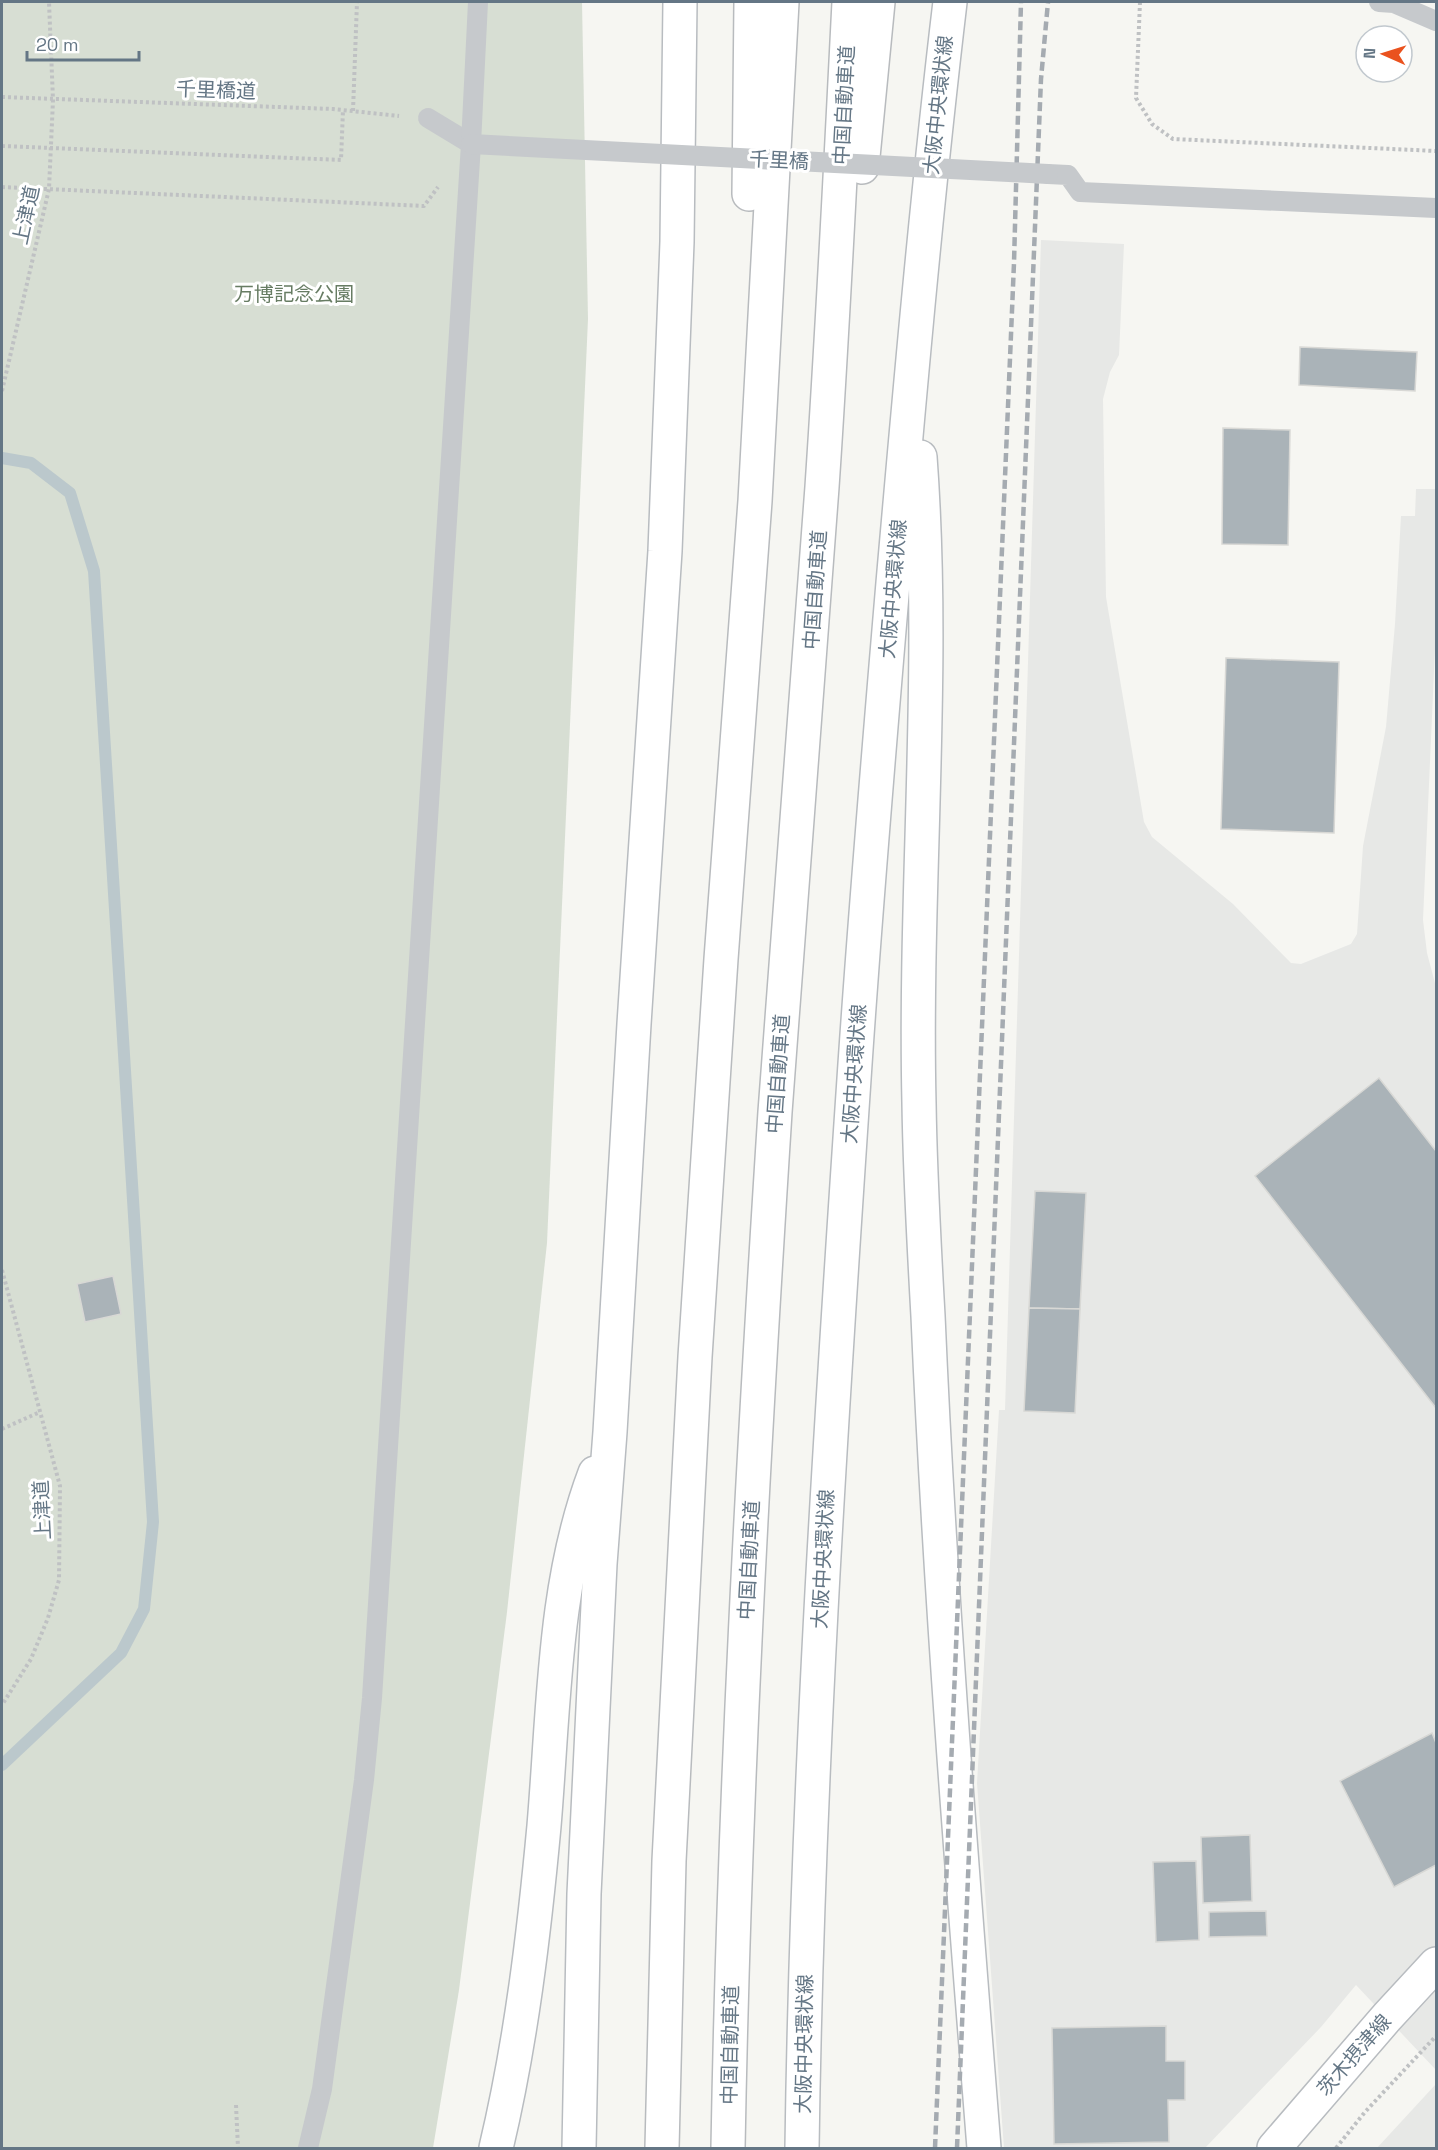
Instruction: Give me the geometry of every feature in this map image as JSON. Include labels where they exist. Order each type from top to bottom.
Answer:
[{"type":"main road","points":[[579,2148],[584,1894],[591,1725],[665,551],[677,242],[680,2]]},
{"type":"main road","points":[[751,2],[746,380],[755,501]]},
{"type":"main road","points":[[662,2148],[669,1861],[695,1357],[719,982],[755,501],[782,2]]},
{"type":"main road","name":"中国自動車道","points":[[728,2148],[743,1670],[760,1360],[777,1088],[822,484],[849,2]]},
{"type":"main road","points":[[822,484],[855,235],[878,2]]},
{"type":"main road","name":"大阪中央環状線","points":[[802,2148],[805,1988],[815,1728],[832,1407],[873,817],[913,353],[950,2]]},
{"type":"main road","points":[[913,353],[923,499],[926,641],[918,1047],[922,1186],[942,1586],[984,2148]]},
{"type":"main road","points":[[496,2148],[520,2031],[529,1961],[544,1827],[559,1638],[567,1586],[582,1508],[610,1432]]},
{"type":"main road","name":"茨木摂津線","points":[[1274,2148],[1387,2017],[1437,1964]]},
{"type":"lane","points":[[308,2148],[323,2078],[364,1780],[372,1698],[471,144],[478,2]]},
{"type":"lane","points":[[1379,2],[1394,3],[1437,21]]},
{"type":"lane","points":[[428,118],[471,144]]},
{"type":"lane","name":"千里橋","points":[[471,144],[1068,176],[1080,192],[1436,208]]},
{"type":"path","name":"上津道","points":[[2,391],[49,189],[53,100],[49,2]]},
{"type":"path","points":[[353,111],[357,2]]},
{"type":"path","points":[[1140,2],[1136,98],[1152,124],[1173,139],[1435,151]]},
{"type":"path","name":"千里橋道","points":[[2,97],[343,110],[428,118]]},
{"type":"path","points":[[2,147],[341,160],[343,110]]},
{"type":"path","points":[[2,187],[424,206],[471,144]]},
{"type":"path","name":"上津道","points":[[2,1270],[60,1486],[59,1580],[48,1618],[31,1659],[2,1706]]},
{"type":"path","points":[[2,1429],[40,1412]]},
{"type":"path","points":[[1336,2148],[1365,2112],[1437,2036]]},
{"type":"path","points":[[236,2105],[238,2148]]},
{"type":"shaded area","points":[[1041,240],[1124,244],[1119,355],[1110,372],[1103,399],[1106,597],[1144,822],[1152,837],[1233,904],[1291,963],[1301,964],[1351,944],[1357,934],[1363,846],[1386,727],[1401,516],[1415,516],[1416,489],[1436,489],[1436,626],[1423,920],[1427,953],[1436,987],[1436,2070],[1356,1985],[1321,2027],[1205,2148],[1004,2148],[977,1783],[999,1410],[1005,1410]]},
{"type":"shaded area","points":[[1436,2084],[1436,2148],[1377,2148]]},
{"type":"green space","name":"万博記念公園","points":[[2,2],[582,2],[588,319],[547,1243],[507,1612],[459,1990],[433,2148],[2,2148]]},
{"type":"building","points":[[1300,347],[1417,352],[1415,391],[1299,385]]},
{"type":"building","points":[[1223,428],[1290,430],[1288,545],[1222,544]]},
{"type":"building","points":[[1226,658],[1339,662],[1334,833],[1221,829]]},
{"type":"building","points":[[1379,1078],[1436,1151],[1436,1408],[1255,1176]]},
{"type":"building","points":[[1035,1191],[1086,1193],[1080,1309],[1029,1308]]},
{"type":"building","points":[[113,1276],[121,1314],[85,1322],[77,1284]]},
{"type":"building","points":[[1029,1308],[1080,1309],[1075,1413],[1024,1411]]},
{"type":"building","points":[[1432,1733],[1436,1743],[1436,1865],[1394,1887],[1340,1781]]},
{"type":"building","points":[[1250,1835],[1252,1901],[1203,1903],[1201,1837]]},
{"type":"building","points":[[1196,1861],[1199,1940],[1156,1942],[1153,1862]]},
{"type":"building","points":[[1266,1911],[1267,1936],[1209,1937],[1209,1912]]},
{"type":"building","points":[[1166,2026],[1166,2061],[1185,2061],[1185,2100],[1168,2100],[1169,2142],[1054,2144],[1052,2028]]},
{"type":"waterway","points":[[2,458],[31,463],[70,493],[94,571],[153,1522],[144,1609],[121,1653],[2,1765]]},
{"type":"railway","points":[[935,2148],[1014,263],[1021,2]]},
{"type":"railway","points":[[957,2148],[1041,79],[1048,2]]}]
